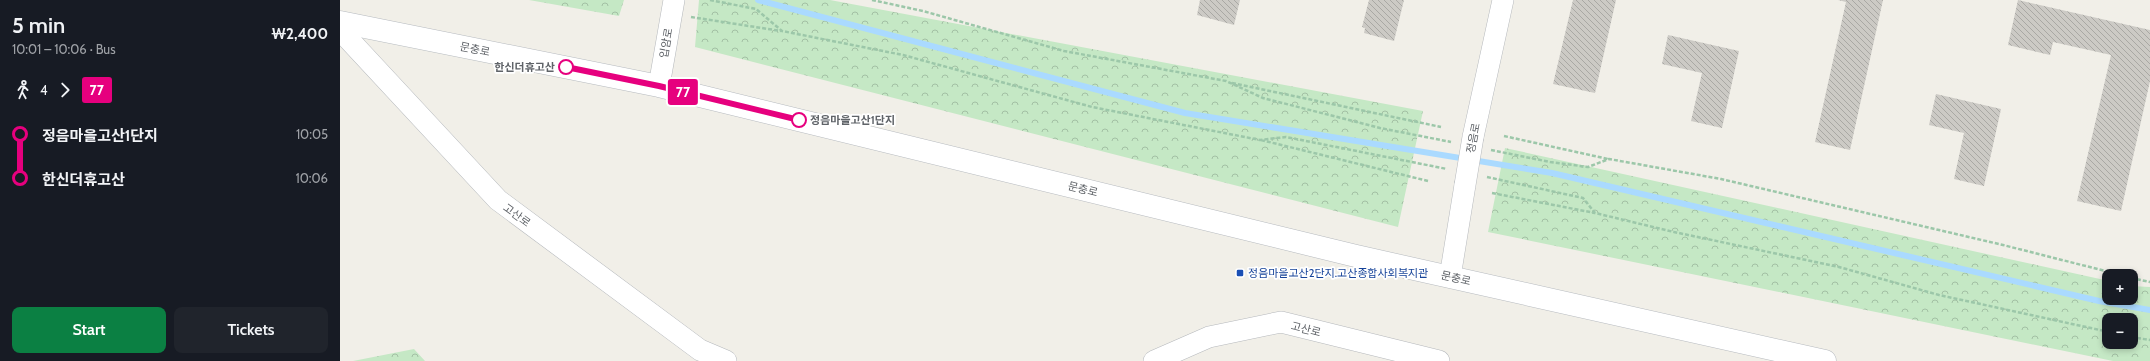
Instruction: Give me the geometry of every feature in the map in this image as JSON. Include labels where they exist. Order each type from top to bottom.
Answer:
[{"type":"street","name":"입암로","points":[[659,86],[674,0]]},
{"type":"street","name":"정음로","points":[[1450,277],[1472,180],[1473,143],[1503,0]]},
{"type":"street","name":"문충로","points":[[340,22],[659,86],[1356,256],[1825,361]]},
{"type":"street","name":"고산로","points":[[340,30],[498,200],[700,350],[726,361]]},
{"type":"street","name":"고산로","points":[[1154,361],[1209,337],[1282,322],[1438,361]]},
{"type":"path","points":[[710,0],[756,9],[782,32]]},
{"type":"path","points":[[872,0],[923,11],[1064,51],[1226,81],[1441,127]]},
{"type":"path","points":[[692,17],[903,55],[1092,107],[1260,140],[1428,181]]},
{"type":"path","points":[[1226,81],[1263,98],[1380,128],[1473,143],[1550,162],[1588,167],[1609,159]]},
{"type":"path","points":[[1504,136],[1609,159],[1721,179],[2003,245],[2102,270]]},
{"type":"path","points":[[1260,140],[1286,137],[1450,169]]},
{"type":"path","points":[[1472,180],[1583,198],[1596,213]]},
{"type":"path","points":[[1492,193],[1596,213],[1674,232],[1839,267],[1939,295],[2102,330]]},
{"type":"path","points":[[2138,279],[2150,282]]},
{"type":"path","points":[[2138,337],[2150,340]]},
{"type":"green space","points":[[529,0],[624,0],[619,16]]},
{"type":"green space","points":[[699,0],[830,0],[1423,111],[1398,227],[695,47]]},
{"type":"green space","points":[[1505,148],[2102,279],[2102,305],[2138,305],[2138,286],[2150,287],[2150,361],[2113,361],[1488,232]]},
{"type":"green space","points":[[414,349],[425,361],[353,361]]},
{"type":"building","points":[[1200,0],[1240,0],[1234,25],[1197,15]]},
{"type":"building","points":[[1369,0],[1404,0],[1394,41],[1364,33],[1365,28],[1362,27]]},
{"type":"building","points":[[1573,0],[1616,0],[1595,93],[1553,84]]},
{"type":"building","points":[[1838,0],[1883,0],[1850,150],[1815,142],[1846,2]]},
{"type":"building","points":[[2018,0],[2150,30],[2150,81],[2121,211],[2077,201],[2111,55],[2053,42],[2050,55],[2008,45]]},
{"type":"building","points":[[1668,35],[1739,51],[1722,128],[1691,121],[1702,73],[1662,64]]},
{"type":"building","points":[[1936,94],[2001,109],[1984,186],[1954,179],[1964,133],[1929,125]]},
{"type":"waterway","points":[[758,0],[1185,113],[1552,173],[2099,301],[2150,310]]},
{"type":"bus line","name":"77","points":[[566,67],[659,86],[799,120]]},
{"type":"place","name":"한신더휴고산","points":[[566,67]]},
{"type":"place","name":"정음마을고산1단지","points":[[799,120]]},
{"type":"place","name":"정음마을고산2단지.고산종합사회복지관","points":[[1240,273]]}]
